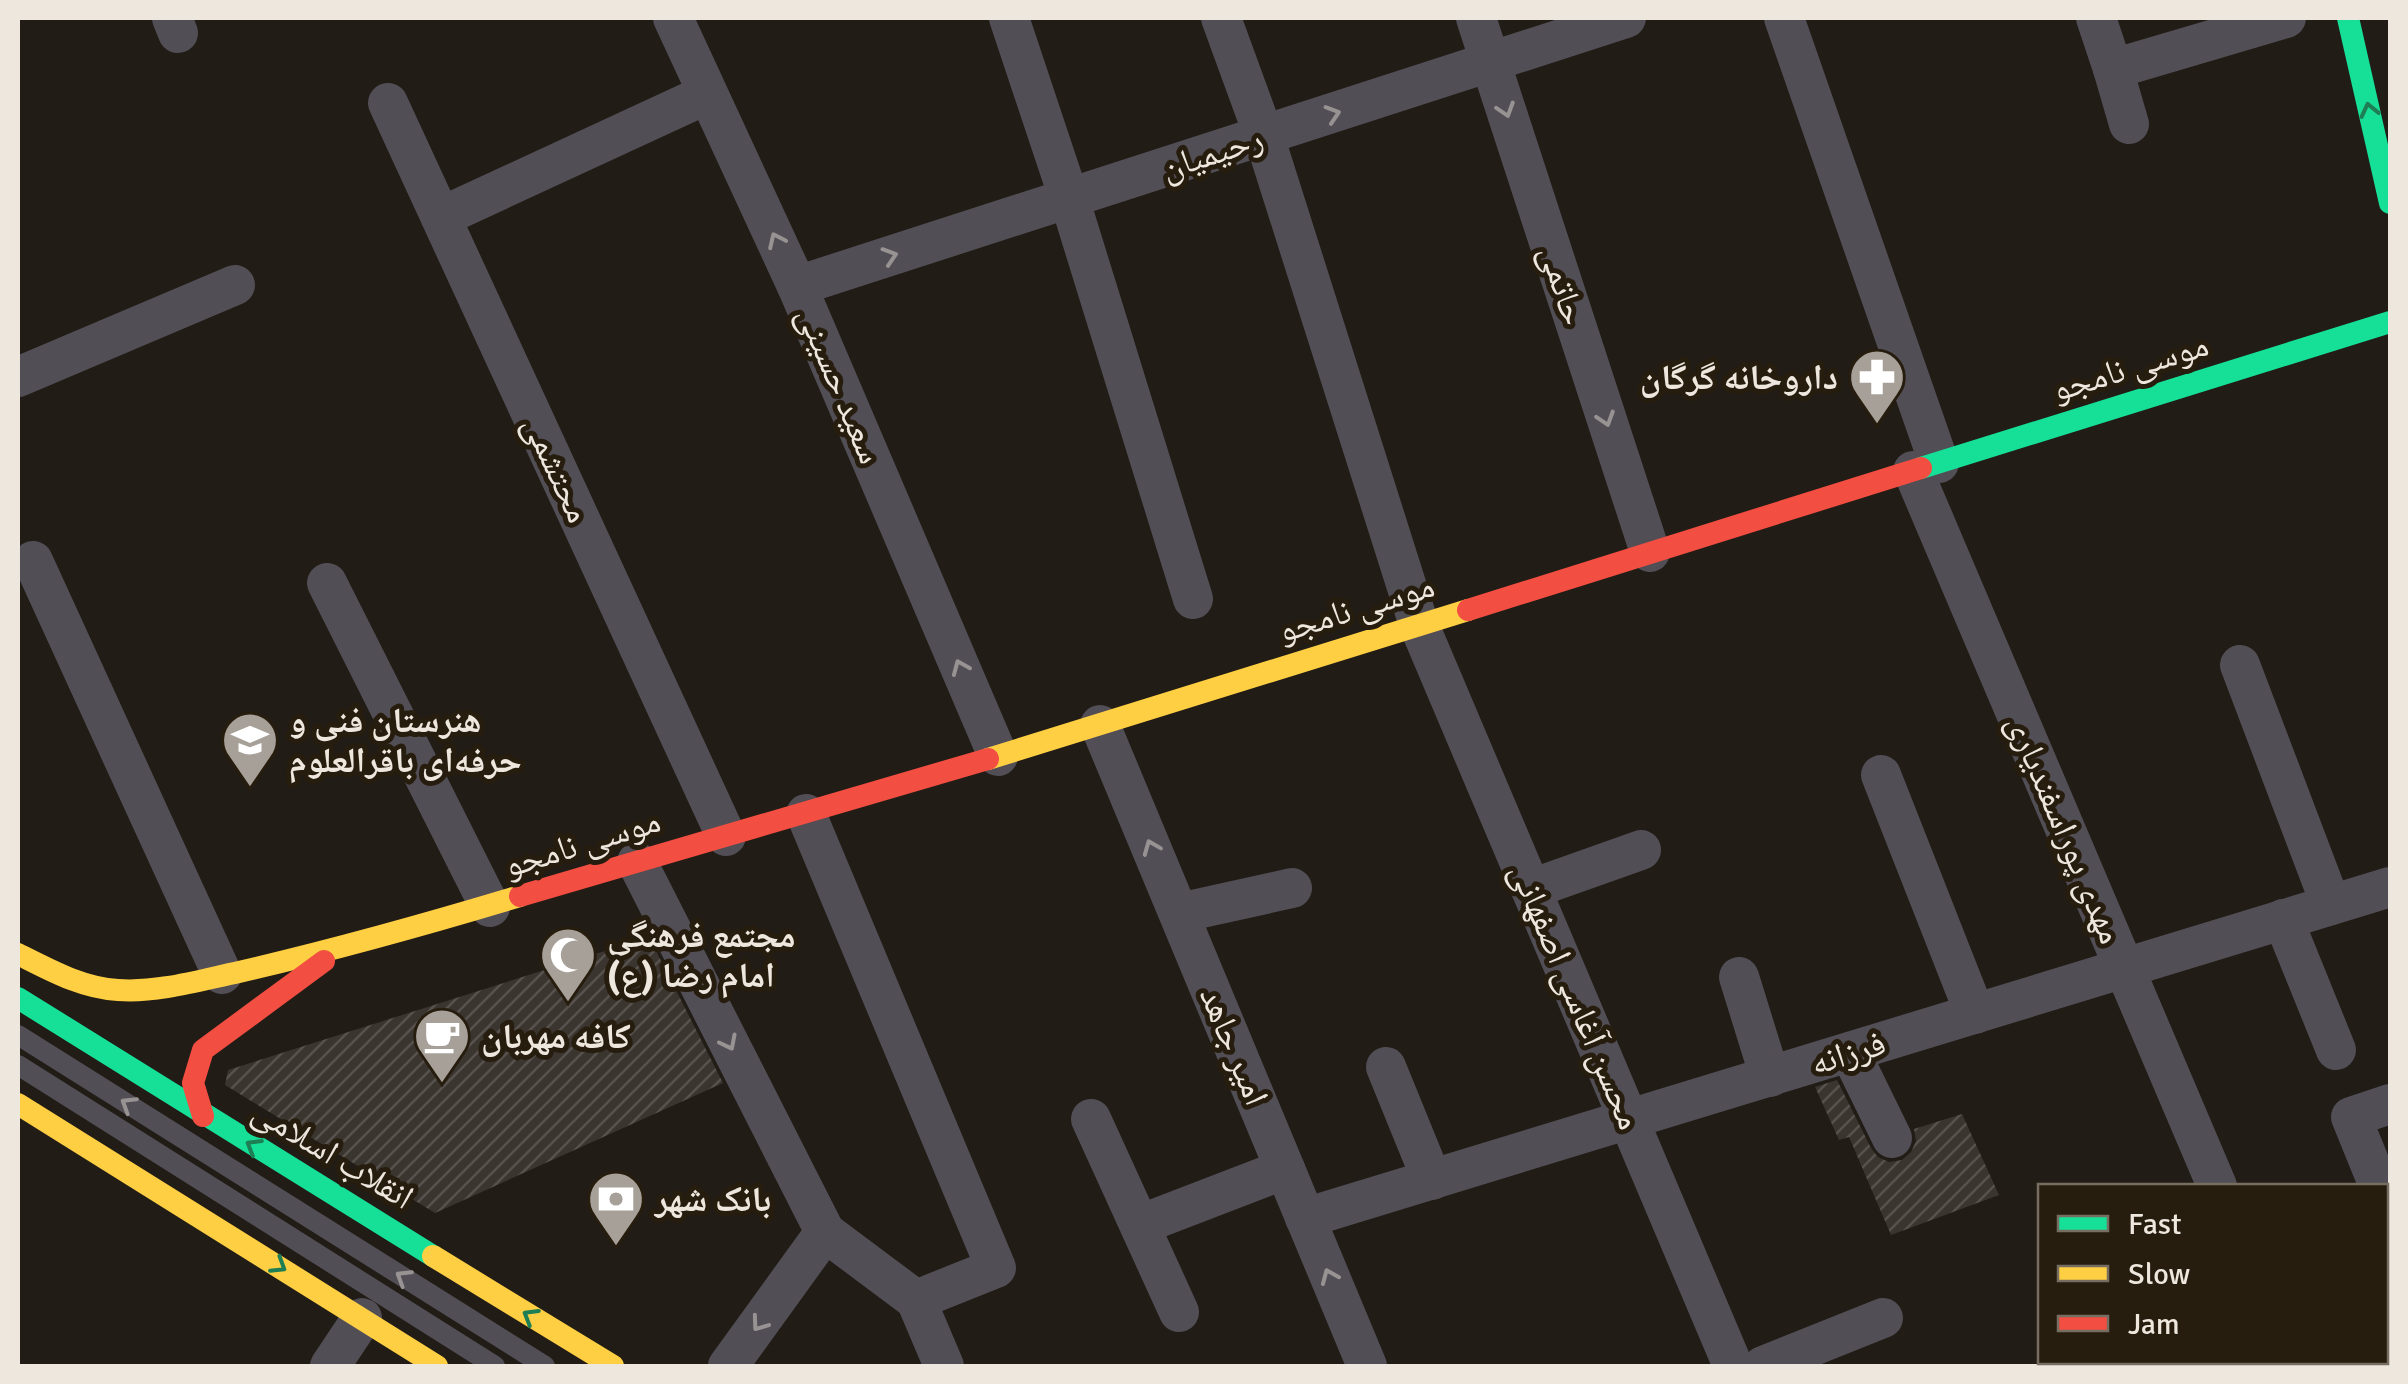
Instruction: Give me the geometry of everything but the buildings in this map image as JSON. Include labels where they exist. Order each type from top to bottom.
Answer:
[{"type":"main road","points":[[2348,18],[2390,203]]},
{"type":"main road","name":"موسی نامجو","points":[[18,954],[80,982],[123,991],[183,984],[340,949],[998,756],[2390,322]]},
{"type":"main road","name":"موسی نامجو","points":[[203,1116],[190,1088],[194,1066],[203,1050],[222,1032],[340,949]]},
{"type":"main road","name":"انقلاب اسلامی","points":[[18,998],[203,1116],[613,1366]]},
{"type":"main road","points":[[18,1104],[437,1366]]},
{"type":"street","name":"سعید حسینی","points":[[673,18],[797,286],[998,756]]},
{"type":"street","points":[[1008,18],[1193,599]]},
{"type":"street","name":"محسن آغاسی اصفهانی","points":[[1221,18],[1264,136],[1420,625],[1733,1366]]},
{"type":"street","name":"حاتمی","points":[[1476,18],[1650,552]]},
{"type":"street","name":"رحیمیان","points":[[797,286],[1626,18]]},
{"type":"street","name":"مهدی پوراسفندیاری","points":[[1784,18],[1926,467],[2124,968],[2216,1184]]},
{"type":"street","points":[[2096,18],[2129,124]]},
{"type":"street","points":[[2113,69],[2286,18]]},
{"type":"street","points":[[441,216],[707,94]]},
{"type":"street","name":"محتشمی","points":[[388,102],[726,836]]},
{"type":"street","points":[[18,377],[235,285]]},
{"type":"street","points":[[33,561],[222,974]]},
{"type":"street","points":[[328,582],[490,907]]},
{"type":"street","points":[[2240,665],[2331,905]]},
{"type":"street","name":"امیر جاهد","points":[[1100,724],[1367,1366]]},
{"type":"street","points":[[1881,775],[1975,1014]]},
{"type":"street","points":[[806,814],[996,1268],[916,1300]]},
{"type":"street","points":[[1531,888],[1641,850]]},
{"type":"street","points":[[637,862],[825,1232],[916,1300],[944,1366]]},
{"type":"street","name":"فرزانه","points":[[1305,1218],[2390,887]]},
{"type":"street","points":[[1178,913],[1292,888]]},
{"type":"street","points":[[2282,920],[2336,1050]]},
{"type":"street","points":[[1739,977],[1770,1076]]},
{"type":"street","points":[[1850,1052],[1892,1138]]},
{"type":"street","points":[[1386,1066],[1432,1180]]},
{"type":"street","points":[[2379,1184],[2351,1117],[2390,1104]]},
{"type":"street","points":[[1092,1118],[1179,1312]]},
{"type":"street","points":[[1142,1224],[1285,1168]]},
{"type":"street","points":[[728,1366],[825,1232]]},
{"type":"street","points":[[330,1366],[362,1318]]},
{"type":"street","points":[[1763,1366],[1882,1318]]},
{"type":"lane","points":[[18,1034],[545,1366]]},
{"type":"lane","points":[[18,1065],[495,1366]]},
{"type":"traffic: fast","points":[[2348,18],[2390,203]]},
{"type":"traffic: fast","points":[[1921,468],[2390,322]]},
{"type":"traffic: fast","points":[[18,998],[433,1256]]},
{"type":"traffic: slow","points":[[988,759],[1468,610]]},
{"type":"traffic: slow","points":[[18,954],[92,986],[148,990],[310,955],[520,896]]},
{"type":"traffic: slow","points":[[18,1104],[437,1366]]},
{"type":"traffic: slow","points":[[433,1256],[613,1366]]},
{"type":"traffic: jam","points":[[1468,610],[1921,468]]},
{"type":"traffic: jam","points":[[520,896],[988,759]]},
{"type":"traffic: jam","points":[[203,1116],[193,1083],[203,1050],[324,961]]},
{"type":"place","name":"داروخانه گرگان","points":[[1877,426]]},
{"type":"place","name":"هنرستان فنی و حرفه‌ای باقرالعلوم","points":[[250,789]]},
{"type":"place","name":"مجتمع فرهنگی امام رضا (ع)","points":[[568,1004]]},
{"type":"place","name":"کافه مهربان","points":[[442,1085]]},
{"type":"place","name":"بانک شهر","points":[[616,1248]]}]
